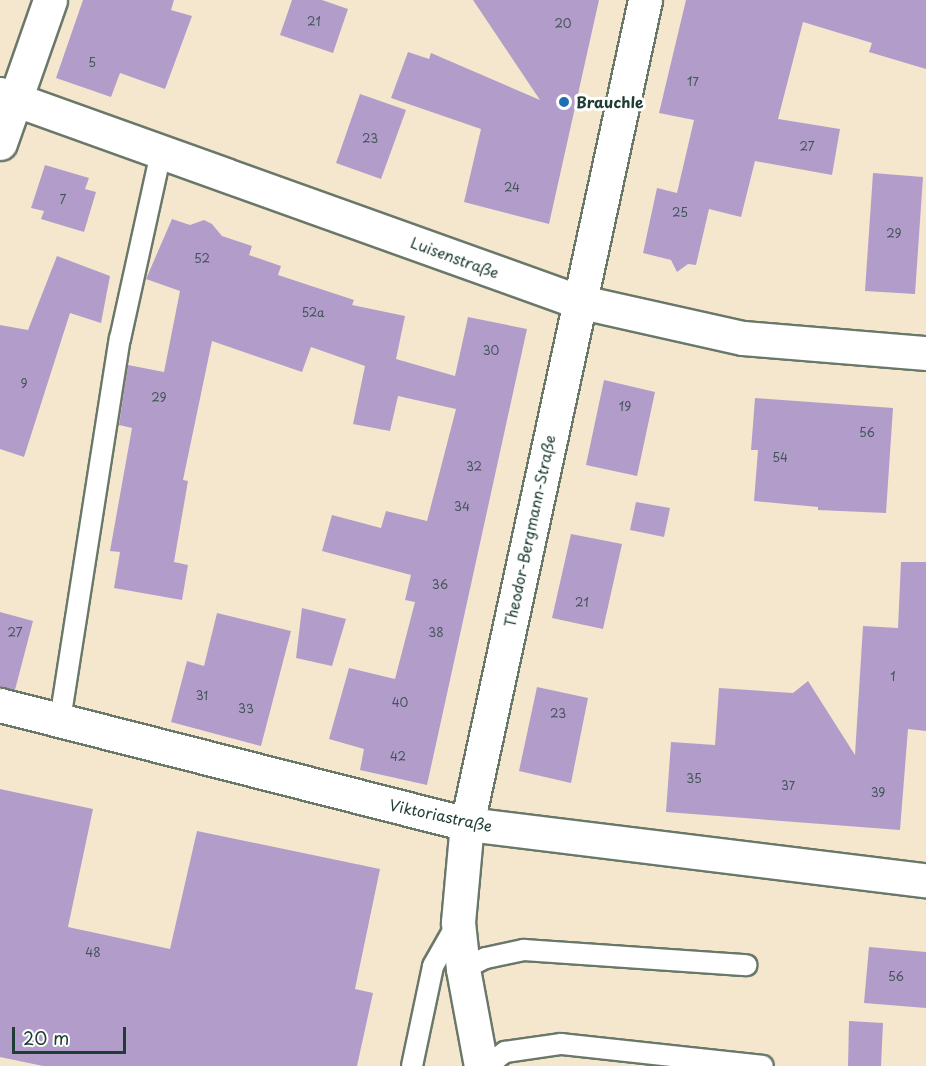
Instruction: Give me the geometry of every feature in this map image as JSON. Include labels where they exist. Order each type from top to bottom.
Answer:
[{"type":"street","points":[[0,143],[7,96],[50,0]]},
{"type":"street","name":"Theodor-Bergmann-Straße","points":[[481,1066],[462,969],[458,922],[467,824],[577,301],[645,0]]},
{"type":"street","name":"Luisenstraße","points":[[7,96],[577,301],[743,338],[926,353]]},
{"type":"street","name":"Viktoriastraße","points":[[0,705],[467,824],[926,880]]},
{"type":"lane","points":[[60,720],[120,339],[160,152]]},
{"type":"lane","points":[[412,1066],[433,966],[458,922]]},
{"type":"lane","points":[[462,969],[486,958],[524,950],[746,965]]},
{"type":"lane","points":[[487,1066],[505,1052],[561,1044],[763,1066]]},
{"type":"building","points":[[83,0],[174,0],[171,10],[192,16],[165,89],[120,73],[111,97],[56,78]]},
{"type":"building","points":[[292,0],[322,0],[348,9],[333,53],[280,35]]},
{"type":"building","points":[[473,0],[599,0],[549,224],[464,202],[481,129],[391,98],[408,52],[429,59],[431,53],[540,100]]},
{"type":"building","points":[[686,0],[926,0],[926,69],[869,52],[872,43],[803,22],[778,119],[840,129],[832,175],[755,161],[741,217],[709,209],[696,265],[688,264],[677,272],[671,260],[643,253],[657,188],[677,193],[694,120],[659,113]]},
{"type":"building","points":[[360,94],[406,110],[381,179],[336,163]]},
{"type":"building","points":[[45,165],[89,178],[85,189],[96,192],[84,232],[41,219],[44,211],[31,208]]},
{"type":"building","points":[[873,173],[923,177],[915,294],[865,291]]},
{"type":"building","points":[[172,219],[190,225],[204,220],[212,224],[222,236],[252,246],[249,255],[281,266],[278,275],[354,300],[352,305],[405,316],[396,359],[455,376],[468,317],[527,329],[427,785],[360,770],[364,749],[329,739],[349,668],[395,679],[415,602],[405,600],[411,575],[322,551],[332,515],[381,528],[386,511],[427,521],[456,409],[398,396],[390,431],[353,424],[365,366],[311,347],[302,372],[212,341],[183,480],[188,481],[174,562],[188,565],[182,600],[114,588],[120,552],[110,551],[132,428],[119,425],[128,365],[164,372],[180,291],[146,279]]},
{"type":"building","points":[[57,256],[110,276],[101,323],[70,313],[24,457],[0,449],[0,325],[28,330]]},
{"type":"building","points":[[604,380],[655,392],[637,476],[586,465]]},
{"type":"building","points":[[755,398],[893,408],[886,513],[818,510],[818,507],[754,501],[758,450],[751,450]]},
{"type":"building","points":[[636,502],[670,508],[664,537],[630,530]]},
{"type":"building","points":[[571,534],[622,544],[603,629],[552,618]]},
{"type":"building","points":[[901,562],[926,562],[926,731],[908,729],[900,830],[666,812],[671,742],[715,745],[719,688],[793,693],[808,681],[855,755],[863,626],[898,628]]},
{"type":"building","points":[[302,608],[346,619],[332,666],[296,658]]},
{"type":"building","points":[[0,612],[33,621],[15,690],[0,687]]},
{"type":"building","points":[[217,613],[291,631],[261,746],[171,722],[187,661],[204,666]]},
{"type":"building","points":[[537,687],[588,698],[571,783],[519,771]]},
{"type":"building","points":[[0,789],[93,809],[68,927],[170,949],[197,831],[380,869],[355,989],[373,993],[357,1066],[43,1066],[0,1057]]},
{"type":"building","points":[[869,947],[926,952],[926,1008],[864,1003]]},
{"type":"building","points":[[849,1021],[883,1023],[881,1066],[848,1066]]},
{"type":"place","name":"Brauchle","points":[[564,102]]}]
